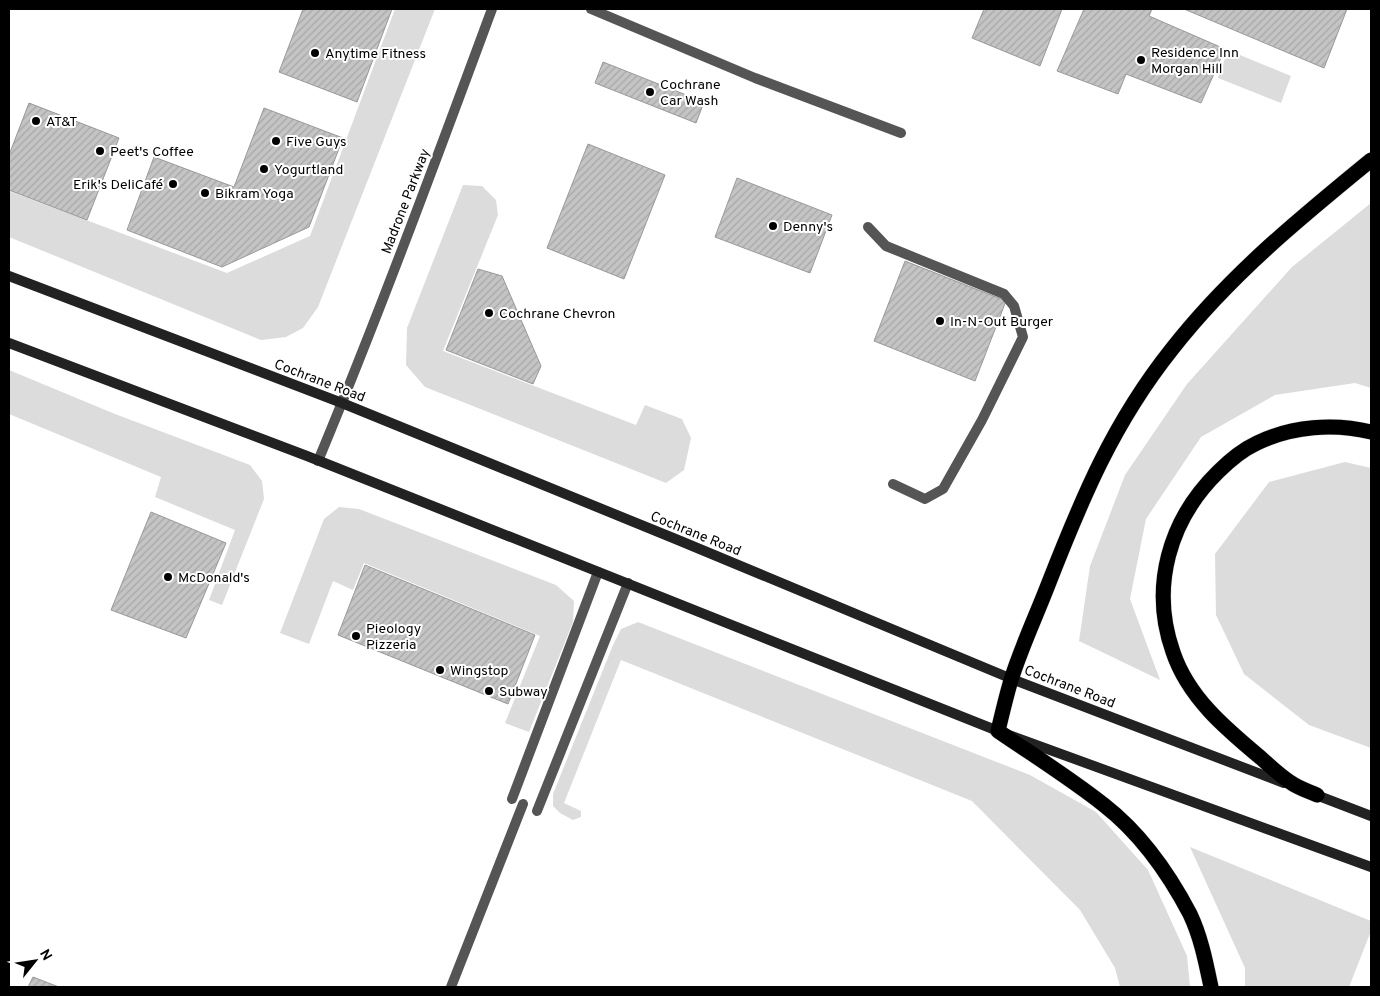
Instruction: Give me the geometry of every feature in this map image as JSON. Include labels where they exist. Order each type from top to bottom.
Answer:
[{"type":"highway","points":[[1212,987],[1204,954],[1191,916],[1164,871],[1140,838],[1105,805],[998,731],[1012,679],[1072,522],[1094,472],[1118,427],[1143,388],[1207,307],[1242,271],[1278,238],[1371,160]]},
{"type":"highway","points":[[1317,795],[1290,783],[1243,744],[1213,716],[1188,686],[1173,652],[1164,617],[1163,579],[1174,536],[1187,509],[1207,482],[1231,459],[1256,443],[1287,432],[1318,427],[1355,428],[1371,432]]},
{"type":"main road","name":"Cochrane Road","points":[[9,276],[342,403],[669,536],[1012,679],[1371,816]]},
{"type":"main road","points":[[9,343],[318,460],[998,731],[1371,867]]},
{"type":"street","name":"Madrone Parkway","points":[[318,460],[342,403],[492,9]]},
{"type":"street","points":[[591,9],[755,78],[901,133]]},
{"type":"street","points":[[868,227],[886,246],[1004,294],[1014,306],[1023,338],[982,420],[943,489],[925,499],[893,484]]},
{"type":"street","points":[[512,799],[598,572]]},
{"type":"street","points":[[537,811],[628,584]]},
{"type":"street","points":[[451,987],[523,804]]},
{"type":"shaded area","points":[[395,9],[435,9],[318,307],[303,328],[286,337],[261,340],[9,237],[9,191],[227,273],[310,236]]},
{"type":"shaded area","points":[[1228,50],[1291,76],[1281,103],[1218,78]]},
{"type":"shaded area","points":[[463,185],[482,186],[496,200],[498,215],[443,351],[636,425],[645,405],[682,419],[691,438],[684,470],[666,483],[425,387],[406,365],[407,328]]},
{"type":"shaded area","points":[[1371,203],[1371,388],[1355,383],[1275,395],[1201,437],[1146,519],[1130,599],[1160,680],[1079,641],[1090,566],[1125,475],[1187,384],[1292,267]]},
{"type":"shaded area","points":[[9,370],[115,414],[250,465],[262,481],[264,499],[222,605],[209,600],[235,530],[155,497],[161,477],[9,414]]},
{"type":"shaded area","points":[[1345,462],[1371,468],[1371,748],[1309,725],[1244,674],[1216,615],[1215,554],[1269,482]]},
{"type":"shaded area","points":[[339,507],[359,509],[556,585],[574,601],[573,622],[529,732],[505,723],[540,636],[364,563],[353,590],[333,581],[309,644],[280,633],[324,519]]},
{"type":"shaded area","points":[[638,622],[1030,775],[1096,812],[1148,870],[1187,956],[1190,987],[1120,987],[1115,968],[1080,910],[972,801],[621,660],[564,803],[581,811],[581,817],[573,820],[560,813],[553,806],[553,794],[613,645],[621,629]]},
{"type":"shaded area","points":[[1190,847],[1371,921],[1371,931],[1349,987],[1245,987],[1245,968]]},
{"type":"building","points":[[303,9],[392,9],[357,102],[279,72]]},
{"type":"building","points":[[984,9],[1062,9],[1040,66],[972,38]]},
{"type":"building","name":"Residence Inn Morgan Hill","points":[[1084,9],[1152,9],[1149,16],[1225,49],[1201,103],[1126,74],[1118,94],[1057,71]]},
{"type":"building","name":"Residence Inn Morgan Hill","points":[[1184,9],[1347,9],[1324,68]]},
{"type":"building","name":"Cochrane Car Wash","points":[[603,62],[704,102],[696,123],[595,83]]},
{"type":"building","points":[[29,103],[119,138],[87,220],[9,190],[9,155]]},
{"type":"building","points":[[264,108],[343,138],[309,227],[222,267],[127,230],[154,157],[234,187]]},
{"type":"building","name":"Cochrane Chevron","points":[[588,144],[665,175],[624,279],[547,248]]},
{"type":"building","name":"Denny's","points":[[737,178],[832,215],[810,273],[715,237]]},
{"type":"building","name":"In-N-Out Burger","points":[[905,261],[1006,301],[975,381],[874,341]]},
{"type":"building","name":"Cochrane Chevron","points":[[478,269],[502,276],[541,366],[533,384],[446,350]]},
{"type":"building","name":"McDonald's","points":[[151,512],[226,543],[186,638],[111,610]]},
{"type":"building","points":[[365,565],[535,635],[508,704],[338,635]]},
{"type":"building","points":[[33,977],[59,987],[28,987]]},
{"type":"place","name":"Anytime Fitness","points":[[315,53]]},
{"type":"place","name":"Residence Inn Morgan Hill","points":[[1141,60]]},
{"type":"place","name":"Cochrane Car Wash","points":[[650,92]]},
{"type":"place","name":"AT&T","points":[[36,121]]},
{"type":"place","name":"Five Guys","points":[[276,141]]},
{"type":"place","name":"Peet's Coffee","points":[[100,151]]},
{"type":"place","name":"Yogurtland","points":[[264,169]]},
{"type":"place","name":"Erik's DeliCafé","points":[[173,184]]},
{"type":"place","name":"Bikram Yoga","points":[[205,193]]},
{"type":"place","name":"Denny's","points":[[773,226]]},
{"type":"place","name":"Cochrane Chevron","points":[[489,313]]},
{"type":"place","name":"In-N-Out Burger","points":[[940,321]]},
{"type":"place","name":"McDonald's","points":[[168,577]]},
{"type":"place","name":"Pieology Pizzeria","points":[[356,636]]},
{"type":"place","name":"Wingstop","points":[[440,670]]},
{"type":"place","name":"Subway","points":[[489,691]]}]
